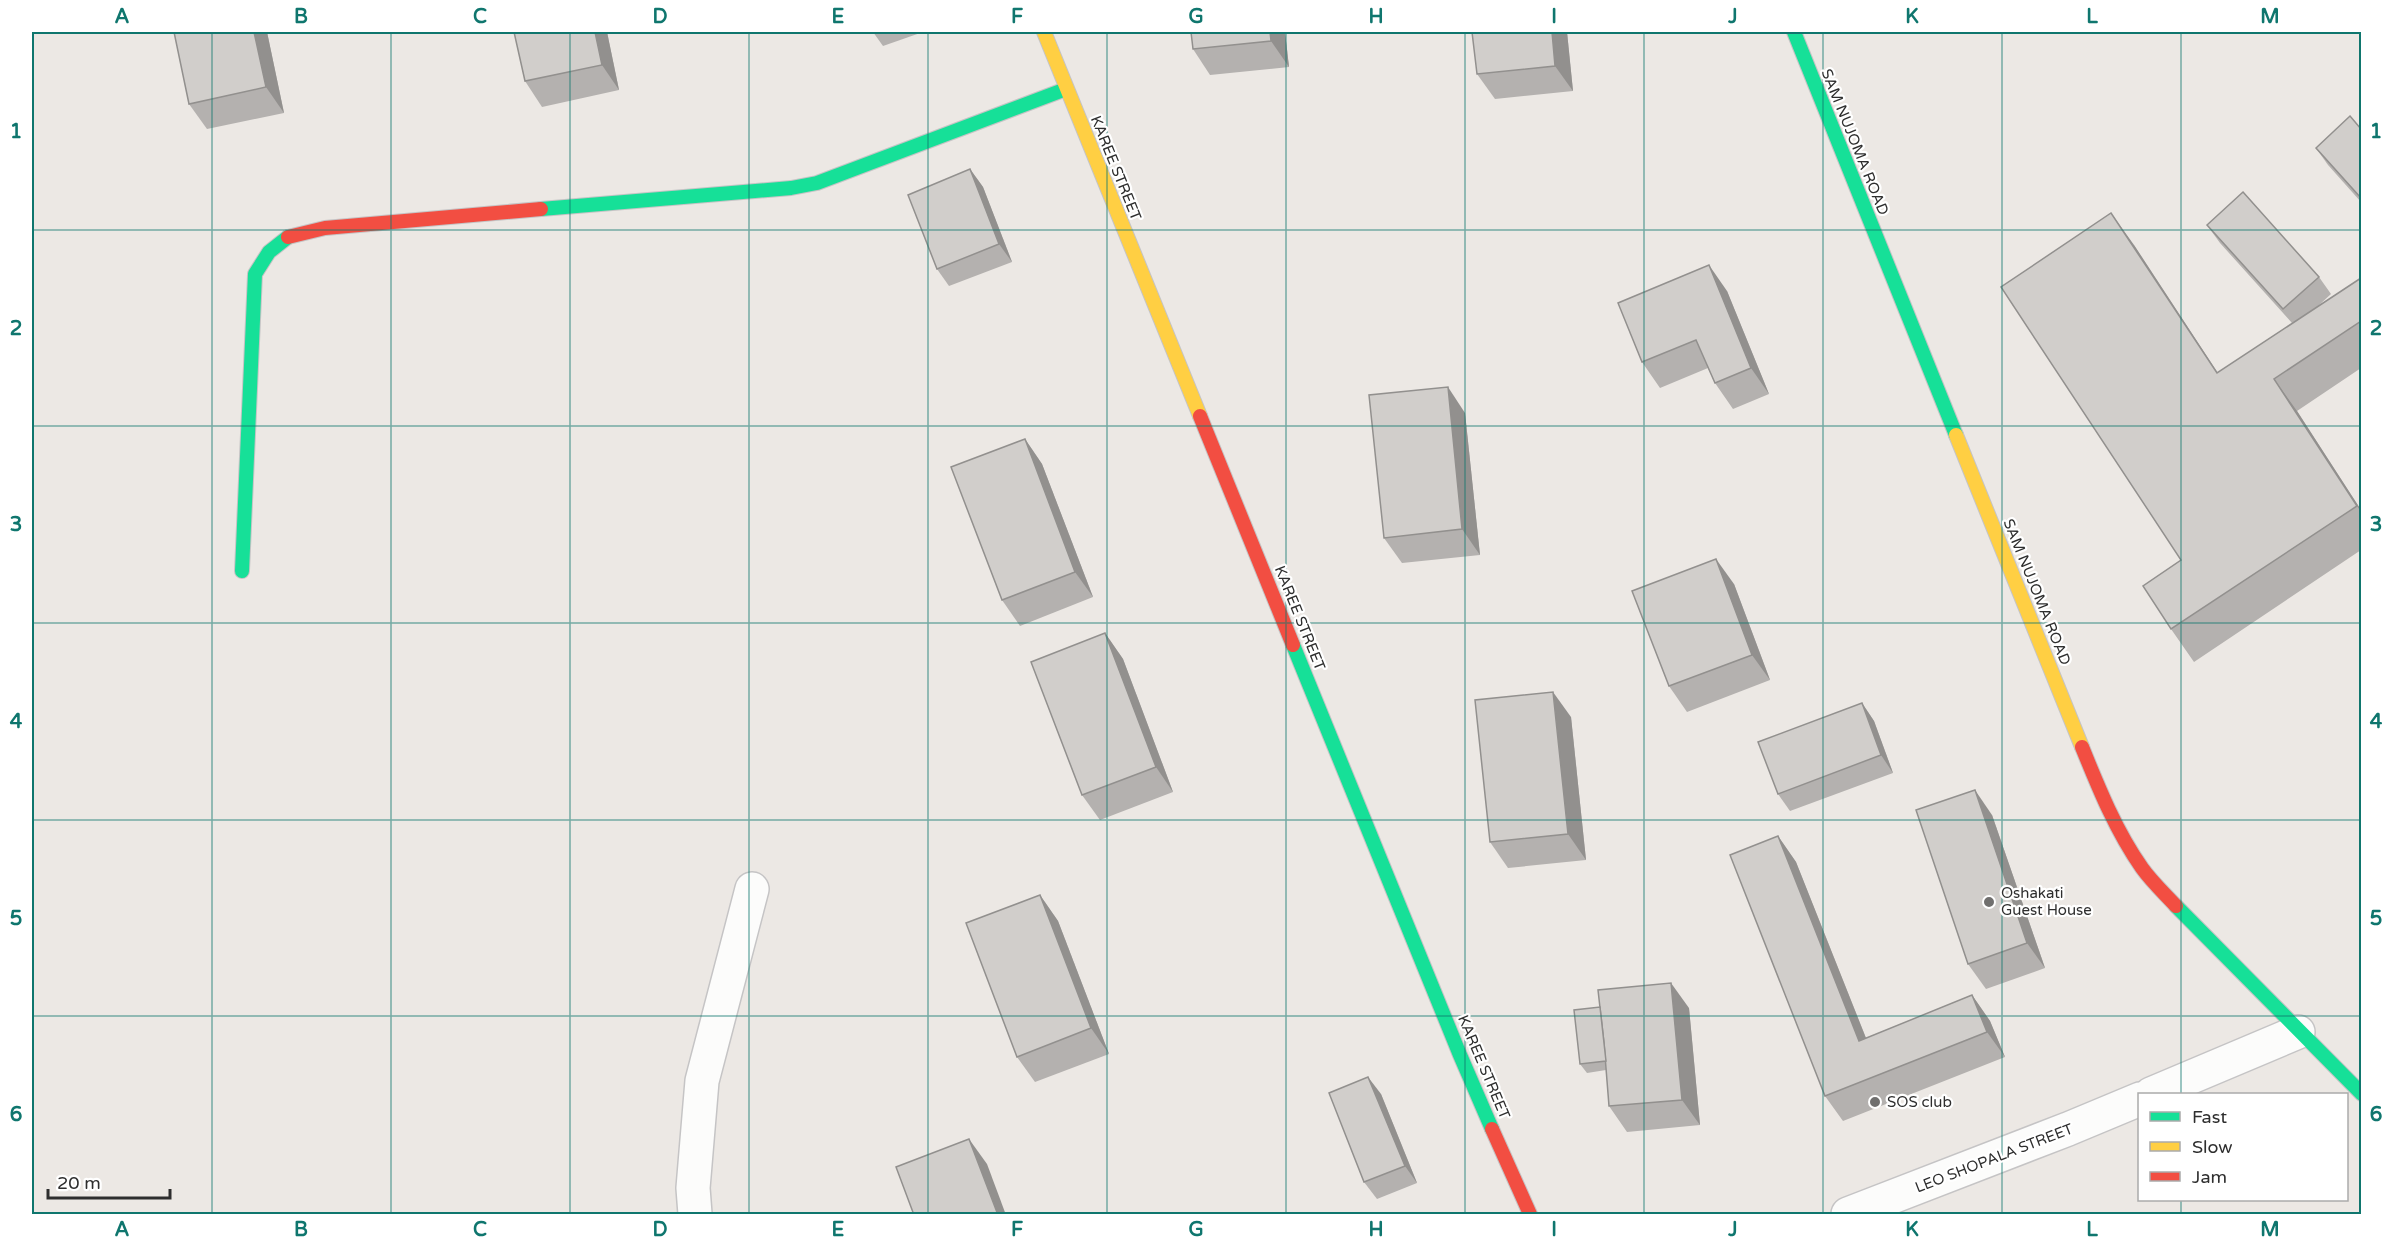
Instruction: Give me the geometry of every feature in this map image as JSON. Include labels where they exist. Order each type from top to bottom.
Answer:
[{"type":"street","name":"KAREE STREET","points":[[1044,32],[1460,1055],[1530,1215]]},
{"type":"street","name":"SAM NUJOMA ROAD","points":[[1794,32],[2099,790],[2118,828],[2143,869],[2185,916],[2361,1094]]},
{"type":"street","points":[[242,571],[255,274],[268,249],[288,236],[325,228],[791,188],[816,183],[1066,89]]},
{"type":"street","points":[[695,1215],[693,1188],[702,1081],[752,889]]},
{"type":"street","points":[[2156,1093],[2298,1032]]},
{"type":"street","name":"LEO SHOPALA STREET","points":[[1848,1215],[2138,1099]]},
{"type":"building","points":[[174,32],[254,32],[266,87],[189,104]]},
{"type":"building","points":[[514,32],[595,32],[602,65],[525,81]]},
{"type":"building","points":[[1191,32],[1270,32],[1271,41],[1193,49]]},
{"type":"building","points":[[1472,32],[1552,32],[1555,66],[1477,74]]},
{"type":"building","points":[[2350,116],[2361,129],[2361,198],[2316,148]]},
{"type":"building","points":[[970,169],[999,244],[937,269],[908,195]]},
{"type":"building","points":[[2243,192],[2319,277],[2283,309],[2207,225]]},
{"type":"building","points":[[2111,213],[2217,373],[2361,278],[2361,321],[2274,379],[2357,506],[2171,629],[2143,586],[2181,560],[2001,287]]},
{"type":"building","points":[[1709,265],[1751,368],[1715,383],[1696,340],[1642,362],[1618,303]]},
{"type":"building","points":[[1448,387],[1462,529],[1384,538],[1369,395]]},
{"type":"building","points":[[1025,439],[1075,572],[1002,600],[951,467]]},
{"type":"building","points":[[1716,559],[1752,655],[1669,686],[1632,591]]},
{"type":"building","points":[[1105,633],[1156,767],[1082,795],[1031,662]]},
{"type":"building","points":[[1553,692],[1568,834],[1490,842],[1475,700]]},
{"type":"building","points":[[1862,703],[1881,755],[1778,794],[1758,742]]},
{"type":"building","name":"Oshakati Guest House","points":[[1975,790],[2027,943],[1968,964],[1916,810]]},
{"type":"building","points":[[1778,836],[1859,1041],[1972,995],[1987,1032],[1825,1096],[1730,855]]},
{"type":"building","points":[[1040,895],[1091,1028],[1017,1057],[966,923]]},
{"type":"building","points":[[1671,983],[1682,1100],[1609,1106],[1598,990]]},
{"type":"building","points":[[1600,1007],[1606,1061],[1580,1064],[1574,1010]]},
{"type":"building","points":[[1368,1077],[1405,1166],[1364,1182],[1329,1093]]},
{"type":"building","points":[[969,1139],[998,1215],[914,1215],[896,1167]]},
{"type":"traffic: fast","points":[[1794,32],[1956,435]]},
{"type":"traffic: fast","points":[[541,209],[791,188],[817,183],[1066,89]]},
{"type":"traffic: fast","points":[[242,571],[255,274],[269,252],[288,237]]},
{"type":"traffic: fast","points":[[1293,645],[1492,1129]]},
{"type":"traffic: fast","points":[[2176,906],[2362,1094]]},
{"type":"traffic: slow","points":[[1044,32],[1200,416]]},
{"type":"traffic: slow","points":[[1956,435],[2082,747]]},
{"type":"traffic: jam","points":[[288,237],[325,228],[541,209]]},
{"type":"traffic: jam","points":[[1200,416],[1293,645]]},
{"type":"traffic: jam","points":[[2082,747],[2124,839],[2146,873],[2176,906]]},
{"type":"traffic: jam","points":[[1492,1129],[1530,1214]]},
{"type":"place","name":"Oshakati Guest House","points":[[1989,902]]},
{"type":"place","name":"SOS club","points":[[1875,1102]]}]
